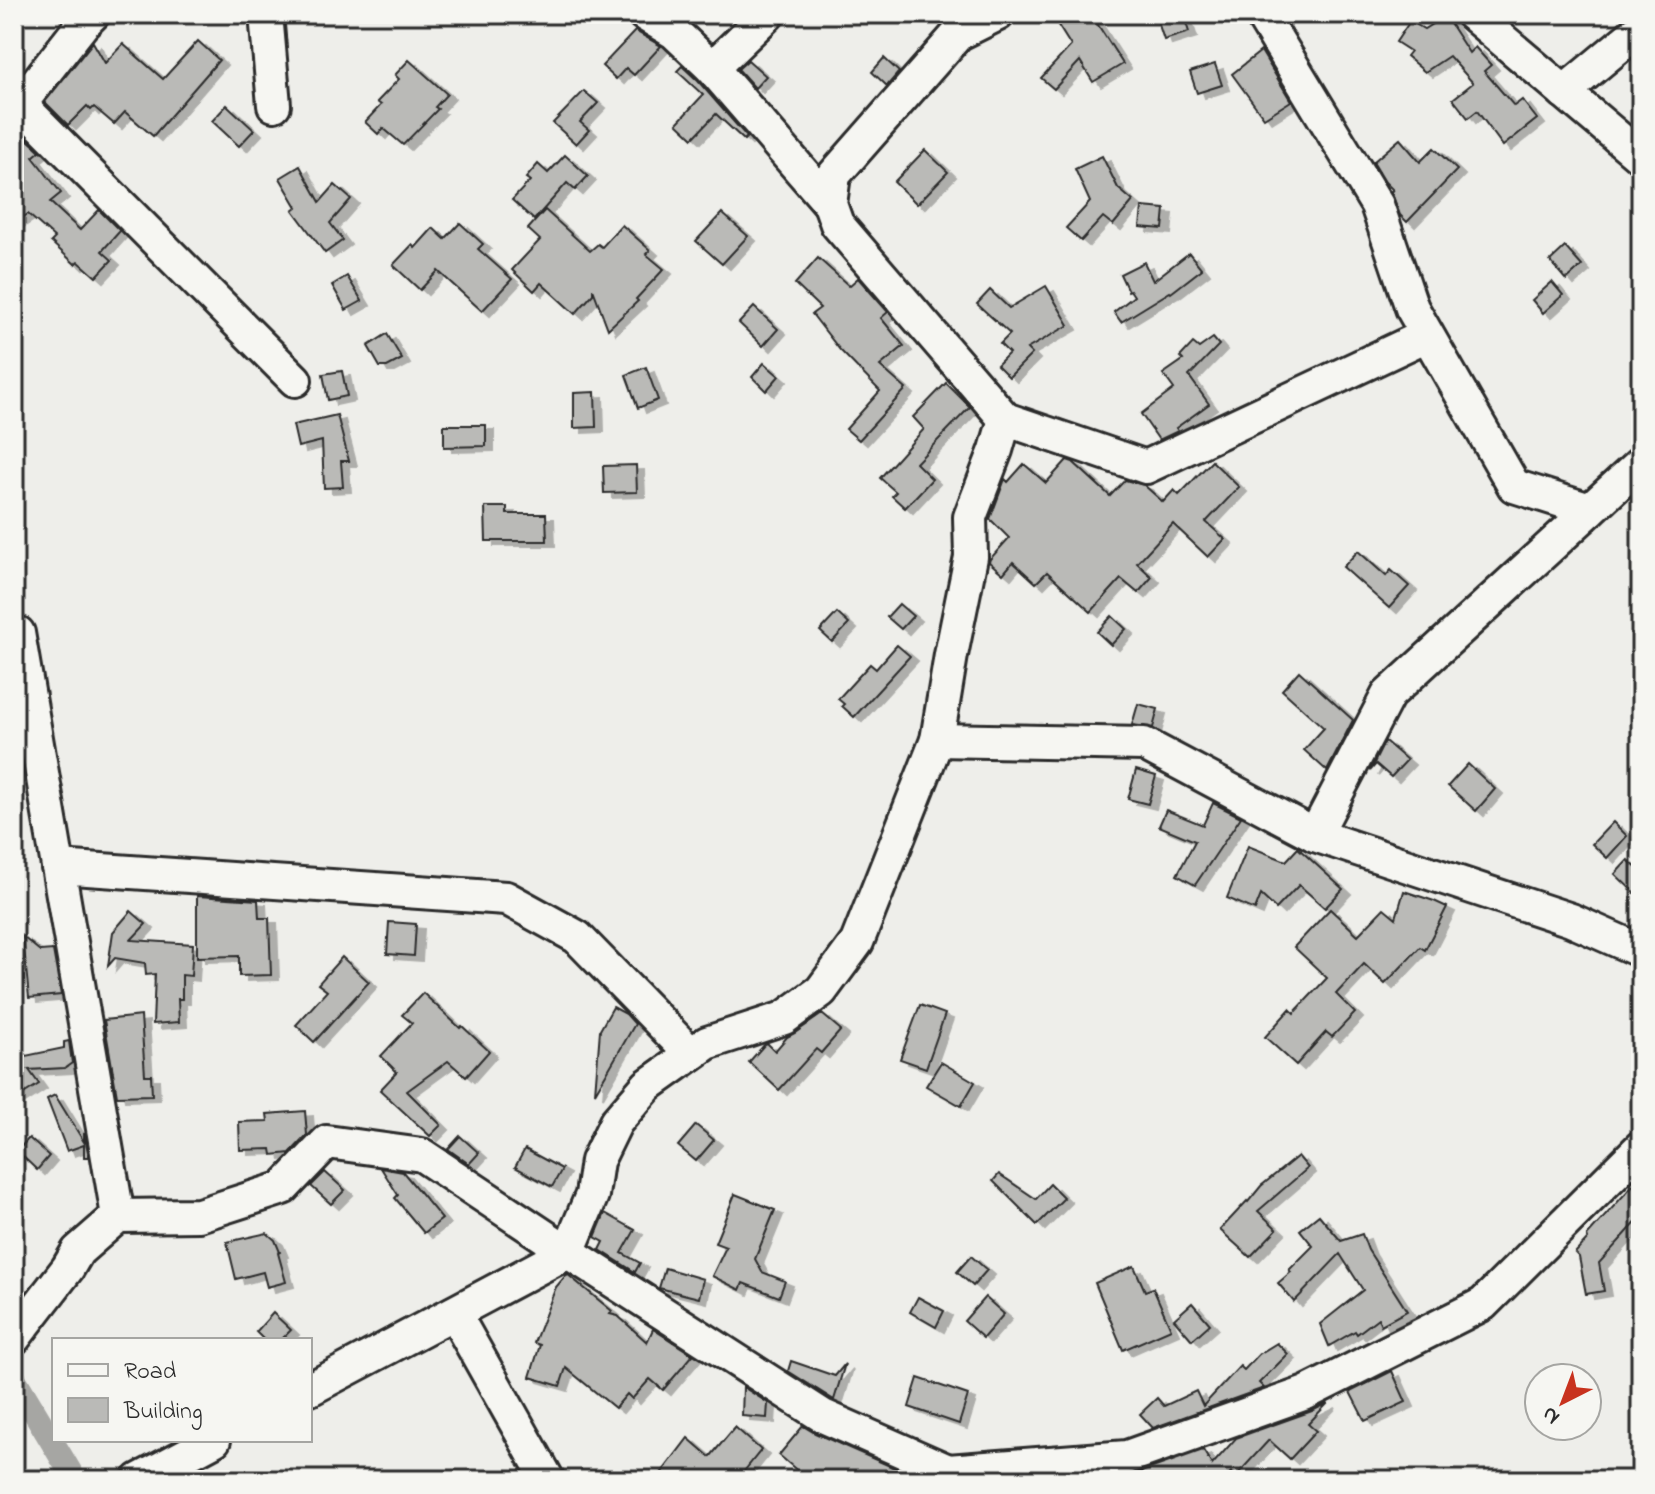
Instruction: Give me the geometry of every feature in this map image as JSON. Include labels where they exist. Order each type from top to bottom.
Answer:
[{"type":"street","points":[[93,14],[17,106],[295,380]]},
{"type":"street","points":[[266,14],[274,105]]},
{"type":"street","points":[[644,14],[674,32],[712,68],[830,204],[837,224],[1005,419],[1146,467],[1427,335]]},
{"type":"street","points":[[712,68],[768,14]]},
{"type":"street","points":[[830,204],[834,175],[948,45],[958,34],[998,14]]},
{"type":"street","points":[[1261,14],[1377,205],[1412,308],[1514,486],[1590,510]]},
{"type":"street","points":[[1472,14],[1641,157]]},
{"type":"street","points":[[1564,92],[1641,28]]},
{"type":"street","points":[[312,1388],[568,1252],[592,1195],[597,1161],[616,1122],[648,1085],[707,1043],[784,1018],[821,991],[857,942],[937,740],[971,557],[970,517],[1005,419]]},
{"type":"street","points":[[1315,835],[1388,695],[1641,463]]},
{"type":"street","points":[[14,634],[18,633],[118,1216]]},
{"type":"street","points":[[937,740],[1144,744],[1315,835],[1571,920],[1641,951]]},
{"type":"street","points":[[58,867],[506,898],[577,937],[691,1054]]},
{"type":"street","points":[[14,1338],[78,1251],[118,1216],[199,1215],[283,1188],[327,1142],[422,1155],[823,1416],[949,1476],[1127,1457],[1306,1393],[1483,1304],[1641,1147]]},
{"type":"street","points":[[454,1313],[548,1480]]},
{"type":"street","points":[[139,1480],[210,1442]]},
{"type":"building","points":[[1051,14],[1091,14],[1123,64],[1093,82],[1080,61],[1054,89],[1041,78],[1071,46]]},
{"type":"building","points":[[1183,14],[1189,32],[1164,40],[1157,19]]},
{"type":"building","points":[[1445,16],[1469,53],[1475,47],[1491,65],[1484,71],[1514,106],[1522,100],[1537,119],[1503,146],[1477,111],[1468,118],[1453,99],[1473,83],[1449,56],[1425,72],[1406,56],[1410,51],[1396,42],[1410,21],[1424,29]]},
{"type":"building","points":[[635,31],[661,46],[634,75],[626,68],[616,79],[602,66]]},
{"type":"building","points":[[198,41],[219,60],[153,136],[125,112],[114,124],[94,107],[91,110],[87,106],[68,125],[45,102],[93,42],[105,63],[123,44],[163,79]]},
{"type":"building","points":[[1261,51],[1291,101],[1264,118],[1232,74]]},
{"type":"building","points":[[884,58],[899,72],[887,86],[872,72]]},
{"type":"building","points":[[409,60],[447,94],[435,107],[438,109],[403,145],[383,128],[378,134],[365,122],[381,105],[377,102],[399,79],[395,75]]},
{"type":"building","points":[[748,60],[766,76],[755,88],[738,69]]},
{"type":"building","points":[[1215,64],[1222,85],[1197,93],[1190,72]]},
{"type":"building","points":[[682,66],[747,137],[744,140],[716,114],[693,138],[677,123],[703,95],[677,71]]},
{"type":"building","points":[[584,91],[598,103],[580,122],[589,130],[576,144],[553,123]]},
{"type":"building","points":[[227,105],[254,130],[239,146],[212,121]]},
{"type":"building","points":[[14,127],[40,151],[33,157],[61,193],[50,202],[80,230],[99,210],[120,231],[102,251],[112,260],[96,277],[78,261],[75,264],[51,242],[55,238],[28,214],[14,223]]},
{"type":"building","points":[[1400,139],[1420,162],[1434,148],[1457,170],[1407,222],[1400,215],[1393,190],[1373,162]]},
{"type":"building","points":[[925,150],[948,172],[917,204],[894,182]]},
{"type":"building","points":[[565,155],[588,176],[575,190],[567,183],[534,220],[512,200],[530,181],[526,178],[538,164],[548,173]]},
{"type":"building","points":[[1102,156],[1118,188],[1133,201],[1113,225],[1103,217],[1081,241],[1066,228],[1090,202],[1075,169]]},
{"type":"building","points":[[300,166],[320,202],[335,185],[351,199],[330,223],[343,240],[325,253],[293,210],[297,207],[280,178]]},
{"type":"building","points":[[1142,207],[1165,209],[1163,229],[1140,227]]},
{"type":"building","points":[[545,210],[590,251],[598,244],[602,247],[622,225],[650,250],[646,254],[664,269],[636,299],[638,301],[608,329],[593,289],[593,294],[575,314],[541,283],[534,291],[512,270],[540,240],[528,229]]},
{"type":"building","points":[[722,213],[748,236],[722,264],[696,241]]},
{"type":"building","points":[[460,223],[483,244],[478,249],[512,279],[482,311],[438,271],[420,290],[393,265],[412,245],[415,248],[433,228],[445,239]]},
{"type":"building","points":[[1565,247],[1582,266],[1566,280],[1550,261]]},
{"type":"building","points":[[1189,253],[1202,269],[1171,293],[1121,322],[1114,312],[1134,296],[1120,274],[1144,262],[1153,281]]},
{"type":"building","points":[[818,258],[849,286],[858,278],[888,312],[881,318],[904,346],[880,366],[906,389],[859,440],[846,429],[880,391],[840,350],[812,314],[820,308],[795,284]]},
{"type":"building","points":[[347,276],[362,301],[346,310],[332,285]]},
{"type":"building","points":[[1552,282],[1563,295],[1543,313],[1532,300]]},
{"type":"building","points":[[1046,286],[1069,325],[1027,349],[1032,354],[1009,377],[997,365],[1009,353],[1000,344],[1010,334],[977,304],[990,290],[1009,308]]},
{"type":"building","points":[[754,307],[778,329],[763,346],[739,323]]},
{"type":"building","points":[[387,334],[402,359],[380,367],[368,346]]},
{"type":"building","points":[[1213,338],[1219,345],[1189,376],[1209,404],[1176,428],[1178,431],[1159,440],[1141,414],[1174,389],[1163,374],[1183,360],[1180,357],[1193,343],[1199,348]]},
{"type":"building","points":[[764,363],[779,376],[766,391],[752,377]]},
{"type":"building","points":[[646,367],[658,400],[638,408],[626,375]]},
{"type":"building","points":[[342,371],[347,396],[328,400],[323,374]]},
{"type":"building","points":[[946,383],[970,407],[916,463],[932,479],[905,508],[892,496],[896,492],[880,478],[924,429],[913,417]]},
{"type":"building","points":[[595,392],[596,427],[574,428],[574,393]]},
{"type":"building","points":[[337,415],[349,461],[341,461],[343,487],[324,488],[322,441],[298,447],[293,425]]},
{"type":"building","points":[[444,425],[486,425],[486,446],[444,447]]},
{"type":"building","points":[[1067,460],[1110,496],[1125,480],[1144,485],[1163,502],[1174,490],[1179,495],[1212,461],[1239,487],[1206,522],[1225,539],[1208,557],[1173,524],[1137,563],[1152,577],[1138,593],[1121,579],[1091,612],[1047,572],[1036,583],[1013,562],[1003,574],[989,562],[1009,538],[990,519],[1005,479],[1008,482],[1024,464],[1046,483]]},
{"type":"building","points":[[636,465],[637,492],[604,493],[603,466]]},
{"type":"building","points":[[485,507],[507,507],[507,514],[546,514],[547,541],[486,541]]},
{"type":"building","points":[[1358,551],[1386,576],[1391,570],[1409,586],[1389,608],[1343,567]]},
{"type":"building","points":[[899,604],[913,616],[901,629],[887,617]]},
{"type":"building","points":[[837,613],[849,624],[832,642],[820,631]]},
{"type":"building","points":[[1112,616],[1126,629],[1111,645],[1097,632]]},
{"type":"building","points":[[897,645],[910,656],[854,717],[838,699],[870,664],[876,669]]},
{"type":"building","points":[[1299,671],[1353,720],[1327,771],[1304,750],[1324,728],[1282,690]]},
{"type":"building","points":[[1138,704],[1158,709],[1153,728],[1132,725]]},
{"type":"building","points":[[1385,741],[1407,760],[1391,777],[1376,764],[1370,771]]},
{"type":"building","points":[[1468,764],[1495,789],[1476,811],[1448,786]]},
{"type":"building","points":[[1136,770],[1156,776],[1148,804],[1128,799]]},
{"type":"building","points":[[1213,803],[1241,817],[1195,885],[1177,875],[1195,841],[1159,826],[1166,810],[1203,825]]},
{"type":"building","points":[[1613,822],[1627,836],[1607,858],[1592,844]]},
{"type":"building","points":[[1248,846],[1286,861],[1298,848],[1343,889],[1325,908],[1299,885],[1276,909],[1261,895],[1255,910],[1227,898]]},
{"type":"building","points":[[1628,860],[1641,872],[1641,899],[1615,874]]},
{"type":"building","points":[[1404,891],[1447,907],[1425,950],[1420,947],[1385,984],[1364,964],[1336,994],[1355,1013],[1332,1037],[1326,1032],[1296,1065],[1265,1037],[1290,1009],[1294,1013],[1327,978],[1294,947],[1330,909],[1358,935],[1384,908],[1396,918]]},
{"type":"building","points":[[197,896],[258,900],[259,918],[269,918],[271,975],[239,976],[239,956],[197,957]]},
{"type":"building","points":[[131,911],[146,924],[131,940],[193,944],[191,976],[182,975],[182,999],[178,999],[179,1022],[153,1024],[155,974],[146,975],[145,963],[115,958],[108,966],[113,932]]},
{"type":"building","points":[[389,922],[416,924],[414,956],[387,954]]},
{"type":"building","points":[[23,937],[40,951],[53,950],[61,995],[29,998]]},
{"type":"building","points":[[342,957],[369,982],[314,1042],[296,1025],[327,991],[318,984]]},
{"type":"building","points":[[423,993],[489,1051],[466,1077],[448,1061],[407,1091],[441,1125],[430,1136],[380,1090],[397,1072],[381,1056],[412,1023],[402,1015]]},
{"type":"building","points":[[920,1005],[945,1014],[926,1068],[900,1059]]},
{"type":"building","points":[[613,1007],[626,1014],[635,1024],[595,1093],[600,1030]]},
{"type":"building","points":[[822,1014],[841,1030],[821,1053],[816,1049],[779,1090],[749,1062],[765,1044],[775,1051],[787,1037]]},
{"type":"building","points":[[141,1016],[145,1075],[151,1075],[152,1095],[117,1096],[104,1020]]},
{"type":"building","points":[[69,1041],[72,1063],[65,1068],[29,1070],[39,1084],[14,1100],[14,1046],[21,1057],[64,1048],[64,1042]]},
{"type":"building","points":[[941,1062],[975,1082],[961,1106],[926,1086]]},
{"type":"building","points":[[55,1095],[84,1142],[84,1133],[89,1157],[84,1157],[84,1145],[67,1151],[47,1099]]},
{"type":"building","points":[[305,1111],[307,1135],[290,1153],[272,1155],[271,1149],[240,1150],[239,1122],[268,1121],[267,1114]]},
{"type":"building","points":[[696,1125],[714,1140],[696,1161],[678,1146]]},
{"type":"building","points":[[460,1136],[479,1153],[469,1164],[448,1149]]},
{"type":"building","points":[[29,1138],[49,1156],[37,1170],[17,1151]]},
{"type":"building","points":[[525,1149],[562,1169],[552,1187],[515,1167]]},
{"type":"building","points":[[1298,1156],[1308,1168],[1258,1211],[1277,1229],[1250,1257],[1220,1230],[1261,1186]]},
{"type":"building","points":[[381,1168],[403,1172],[442,1219],[424,1233],[395,1198],[398,1195]]},
{"type":"building","points":[[325,1172],[345,1190],[331,1204],[311,1186]]},
{"type":"building","points":[[999,1174],[1036,1199],[1050,1184],[1064,1198],[1037,1225],[993,1181]]},
{"type":"building","points":[[1641,1176],[1641,1217],[1599,1263],[1604,1291],[1586,1294],[1579,1257],[1575,1253]]},
{"type":"building","points":[[735,1194],[775,1210],[755,1259],[762,1272],[785,1281],[779,1297],[743,1283],[740,1290],[712,1276],[726,1247],[715,1243]]},
{"type":"building","points":[[605,1213],[635,1230],[622,1253],[640,1263],[635,1272],[600,1250],[604,1242],[595,1237]]},
{"type":"building","points":[[1319,1215],[1341,1241],[1362,1234],[1368,1250],[1407,1311],[1381,1325],[1378,1318],[1357,1334],[1355,1331],[1329,1346],[1320,1324],[1363,1290],[1340,1254],[1294,1302],[1278,1283],[1313,1246],[1300,1230]]},
{"type":"building","points":[[267,1233],[275,1240],[280,1252],[286,1282],[267,1287],[263,1272],[236,1279],[227,1242]]},
{"type":"building","points":[[971,1256],[987,1270],[973,1286],[957,1272]]},
{"type":"building","points":[[1134,1266],[1145,1291],[1153,1288],[1171,1329],[1123,1350],[1095,1283]]},
{"type":"building","points":[[665,1268],[703,1279],[699,1298],[659,1288]]},
{"type":"building","points":[[567,1274],[612,1311],[610,1314],[618,1316],[647,1342],[653,1329],[693,1355],[663,1390],[650,1379],[632,1399],[627,1394],[615,1408],[566,1368],[560,1386],[530,1377],[540,1345],[534,1343],[556,1287]]},
{"type":"building","points":[[918,1297],[944,1311],[936,1327],[910,1312]]},
{"type":"building","points":[[985,1297],[1004,1314],[983,1338],[964,1321]]},
{"type":"building","points":[[1192,1303],[1210,1324],[1192,1340],[1174,1319]]},
{"type":"building","points":[[273,1313],[291,1330],[283,1338],[262,1338],[256,1332]]},
{"type":"building","points":[[1277,1343],[1288,1354],[1259,1383],[1264,1388],[1153,1428],[1140,1414],[1157,1398],[1164,1406],[1196,1391],[1203,1406],[1240,1366],[1244,1370],[1259,1354]]},
{"type":"building","points":[[791,1361],[835,1376],[845,1364],[834,1400],[788,1371]]},
{"type":"building","points":[[1392,1371],[1406,1402],[1365,1421],[1350,1392]]},
{"type":"building","points":[[918,1378],[968,1395],[959,1424],[909,1407]]},
{"type":"building","points":[[743,1387],[768,1403],[767,1418],[742,1416]]},
{"type":"building","points":[[1328,1403],[1308,1424],[1316,1431],[1290,1459],[1269,1440],[1236,1476],[1231,1472],[1223,1480],[1077,1480],[1133,1475],[1203,1450],[1212,1465],[1236,1438]]},
{"type":"building","points":[[803,1426],[899,1470],[891,1480],[808,1480],[779,1455]]},
{"type":"building","points":[[735,1427],[761,1450],[737,1480],[656,1480],[688,1438],[710,1457]]},
{"type":"waterway","points":[[14,1378],[52,1442]]},
{"type":"waterway","points":[[52,1442],[75,1480]]}]
